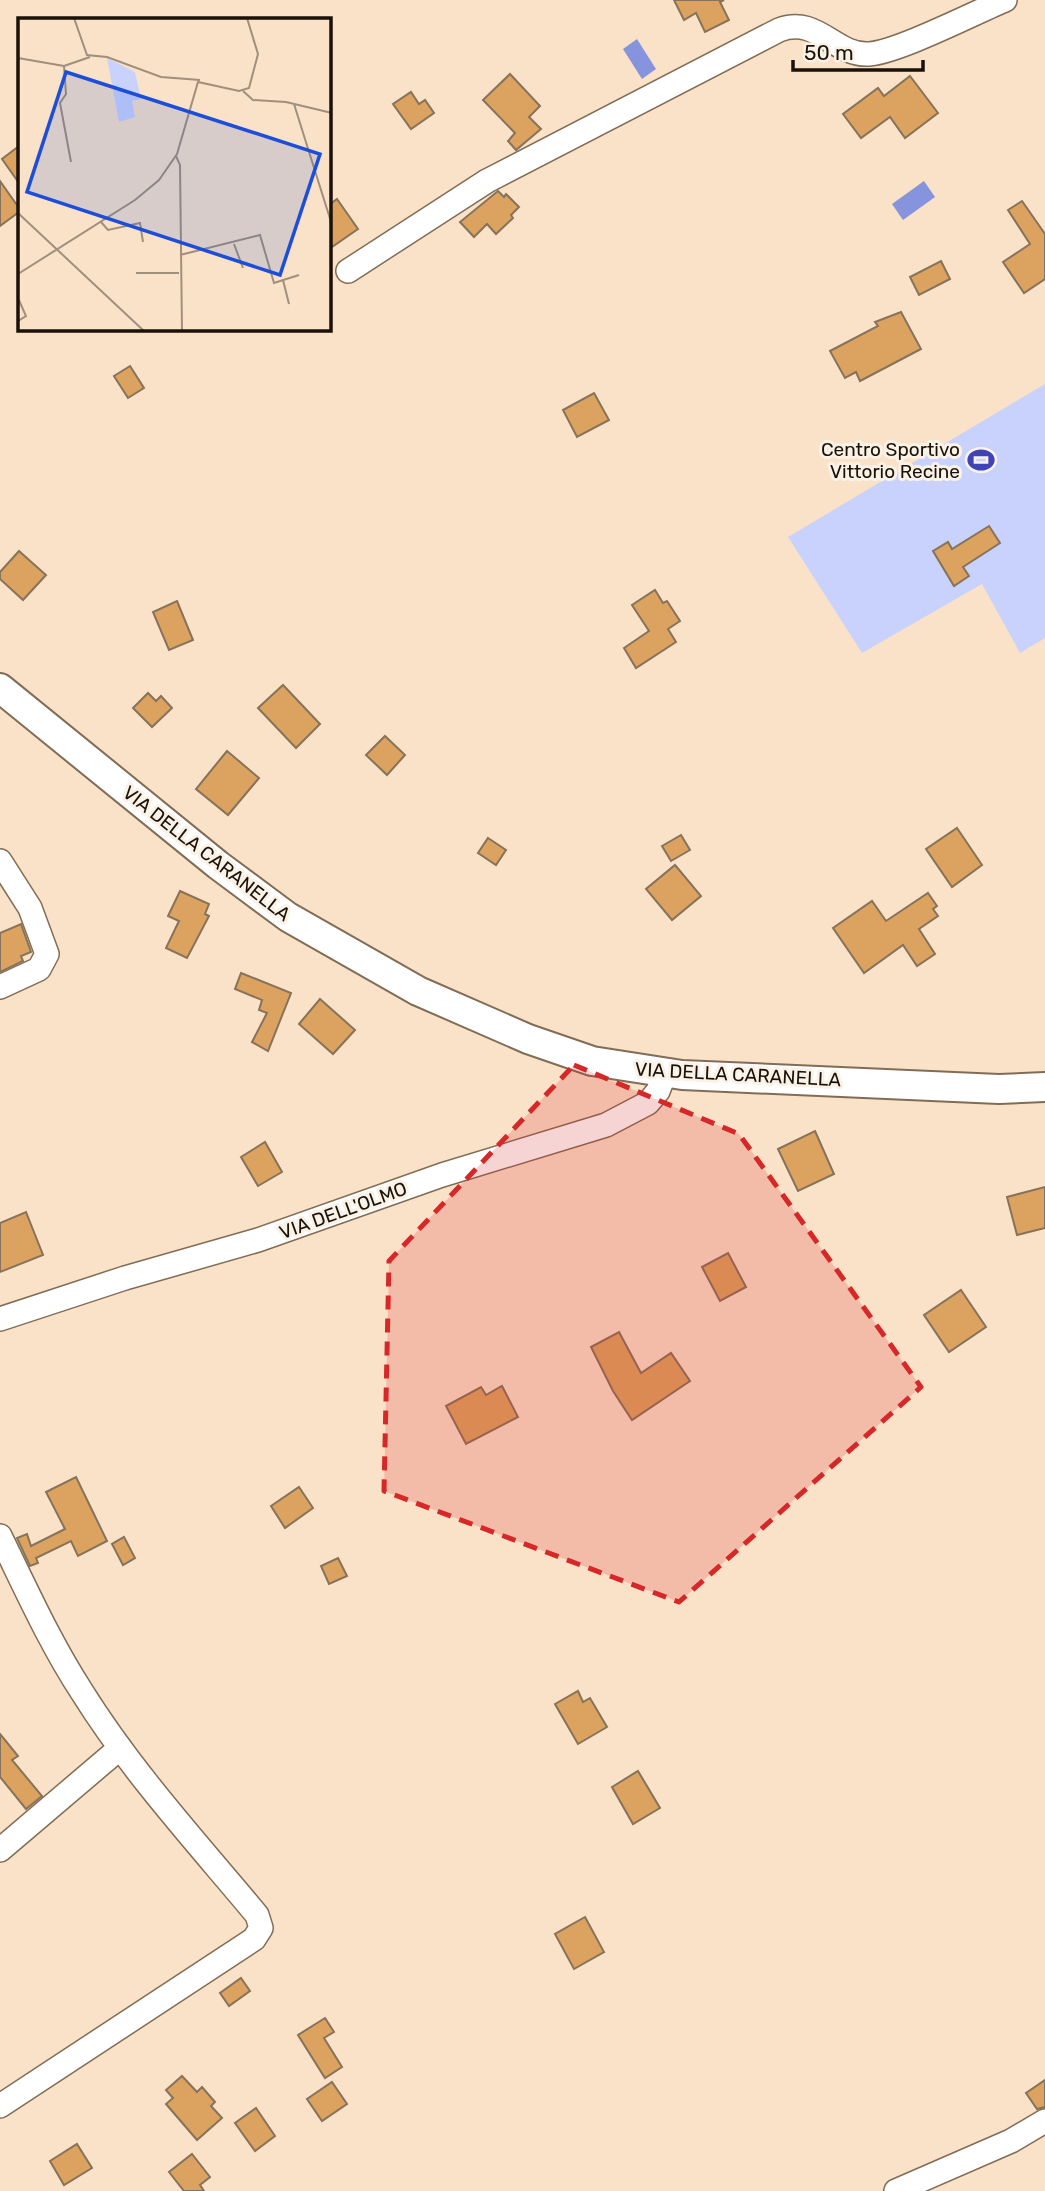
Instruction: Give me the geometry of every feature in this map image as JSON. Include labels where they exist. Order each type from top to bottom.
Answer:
[{"type":"main road","name":"VIA DELLA CARANELLA","points":[[0,688],[241,883],[334,945],[436,1000],[545,1046],[592,1061],[665,1073],[999,1088],[1045,1087]]},
{"type":"street","points":[[348,271],[487,181],[779,30],[806,27],[848,50],[872,54],[1005,0]]},
{"type":"street","points":[[0,861],[30,908],[47,954],[39,969],[0,987]]},
{"type":"street","name":"VIA DELL'OLMO","points":[[0,1319],[125,1278],[258,1240],[435,1177],[606,1125],[648,1103],[658,1091],[665,1073]]},
{"type":"street","points":[[0,1536],[58,1652],[120,1748],[257,1915],[261,1931],[254,1939],[0,2106]]},
{"type":"street","points":[[0,1850],[120,1748]]},
{"type":"street","points":[[896,2191],[1011,2141],[1045,2120]]},
{"type":"highlighted area","points":[[574,1065],[739,1134],[921,1387],[679,1602],[384,1491],[389,1261]]},
{"type":"shaded area","name":"Centro Sportivo Vittorio Recine","points":[[1045,384],[1045,638],[1020,653],[982,584],[862,653],[788,537]]},
{"type":"water","points":[[637,39],[656,69],[642,79],[623,49]]},
{"type":"water","points":[[924,181],[935,197],[903,220],[892,204]]},
{"type":"building","points":[[674,0],[724,0],[720,2],[729,20],[705,32],[696,13],[684,20]]},
{"type":"building","points":[[510,74],[540,106],[529,117],[541,129],[516,150],[508,141],[515,133],[483,100]]},
{"type":"building","points":[[910,76],[938,113],[905,138],[890,117],[861,138],[843,114],[878,88],[884,96]]},
{"type":"building","points":[[411,92],[419,104],[425,100],[434,113],[411,129],[393,104]]},
{"type":"building","points":[[18,147],[18,182],[2,159]]},
{"type":"building","points":[[0,181],[18,207],[18,213],[0,226]]},
{"type":"building","points":[[498,191],[504,197],[506,194],[519,207],[511,215],[513,218],[496,234],[487,224],[474,237],[460,222]]},
{"type":"building","points":[[337,199],[358,229],[331,248],[331,204]]},
{"type":"building","points":[[1022,201],[1045,234],[1045,279],[1024,293],[1003,262],[1030,244],[1008,210]]},
{"type":"building","points":[[941,261],[950,279],[919,295],[910,277]]},
{"type":"building","points":[[901,312],[921,349],[860,381],[856,372],[845,378],[830,351],[878,326],[875,322]]},
{"type":"building","points":[[130,366],[144,388],[128,398],[114,376]]},
{"type":"building","points":[[594,393],[609,420],[577,437],[563,410]]},
{"type":"building","points":[[989,526],[1000,543],[963,567],[969,576],[954,586],[933,551],[948,542],[952,549]]},
{"type":"building","points":[[19,551],[46,575],[23,600],[0,579],[0,572]]},
{"type":"building","points":[[655,590],[663,603],[667,601],[680,621],[668,629],[676,642],[636,668],[624,648],[649,631],[632,605]]},
{"type":"building","points":[[177,601],[193,640],[169,650],[153,612]]},
{"type":"building","points":[[283,685],[320,724],[296,748],[258,708]]},
{"type":"building","points":[[148,693],[156,701],[161,696],[172,708],[152,727],[133,708]]},
{"type":"building","points":[[385,736],[405,755],[387,775],[366,755]]},
{"type":"building","points":[[227,751],[259,778],[228,815],[196,789]]},
{"type":"building","points":[[957,828],[982,865],[952,887],[926,849]]},
{"type":"building","points":[[681,835],[690,850],[671,861],[662,846]]},
{"type":"building","points":[[488,838],[506,850],[496,865],[478,853]]},
{"type":"building","points":[[675,865],[701,896],[672,920],[646,889]]},
{"type":"building","points":[[180,891],[209,904],[205,914],[209,916],[187,958],[166,948],[179,921],[168,916]]},
{"type":"building","points":[[928,893],[937,906],[933,909],[938,916],[919,929],[935,954],[917,966],[903,945],[864,973],[833,928],[872,901],[886,921]]},
{"type":"building","points":[[21,924],[31,952],[21,956],[23,961],[0,972],[0,933]]},
{"type":"building","points":[[241,973],[291,993],[268,1051],[252,1042],[267,1013],[259,1010],[262,1000],[235,989]]},
{"type":"building","points":[[320,999],[355,1030],[333,1054],[299,1024]]},
{"type":"building","points":[[815,1131],[834,1174],[798,1191],[778,1149]]},
{"type":"building","points":[[265,1142],[282,1172],[258,1186],[241,1157]]},
{"type":"building","points":[[1045,1187],[1045,1228],[1017,1235],[1007,1197]]},
{"type":"building","points":[[26,1212],[43,1255],[0,1272],[0,1223]]},
{"type":"building","points":[[728,1253],[746,1287],[720,1301],[702,1267]]},
{"type":"building","points":[[961,1290],[986,1327],[949,1352],[924,1315]]},
{"type":"building","points":[[619,1332],[641,1373],[671,1353],[690,1381],[632,1420],[613,1391],[591,1347]]},
{"type":"building","points":[[502,1386],[518,1417],[466,1444],[446,1406],[481,1387],[486,1395]]},
{"type":"building","points":[[76,1477],[107,1541],[78,1556],[71,1541],[36,1558],[38,1563],[30,1566],[17,1538],[27,1534],[31,1546],[65,1529],[46,1492]]},
{"type":"building","points":[[299,1487],[313,1508],[285,1528],[271,1506]]},
{"type":"building","points":[[124,1537],[135,1558],[123,1565],[112,1544]]},
{"type":"building","points":[[338,1558],[347,1576],[329,1584],[321,1566]]},
{"type":"building","points":[[578,1691],[583,1702],[590,1698],[607,1727],[578,1744],[555,1704]]},
{"type":"building","points":[[0,1734],[18,1756],[12,1760],[42,1796],[26,1809],[0,1777]]},
{"type":"building","points":[[638,1771],[660,1808],[633,1824],[612,1787]]},
{"type":"building","points":[[585,1917],[604,1952],[574,1969],[555,1934]]},
{"type":"building","points":[[241,1978],[250,1991],[229,2006],[220,1993]]},
{"type":"building","points":[[325,2018],[334,2032],[324,2038],[342,2067],[325,2078],[298,2035]]},
{"type":"building","points":[[182,2076],[197,2092],[202,2087],[215,2102],[211,2106],[222,2118],[197,2140],[166,2104],[173,2098],[166,2090]]},
{"type":"building","points":[[1045,2080],[1045,2107],[1037,2109],[1026,2093]]},
{"type":"building","points":[[332,2082],[347,2104],[322,2121],[307,2099]]},
{"type":"building","points":[[256,2108],[275,2136],[255,2151],[235,2123]]},
{"type":"building","points":[[77,2144],[92,2168],[64,2185],[50,2161]]},
{"type":"building","points":[[192,2154],[210,2177],[200,2185],[204,2191],[184,2191],[169,2172]]},
{"type":"place","name":"Centro Sportivo Vittorio Recine","points":[[981,460]]}]
